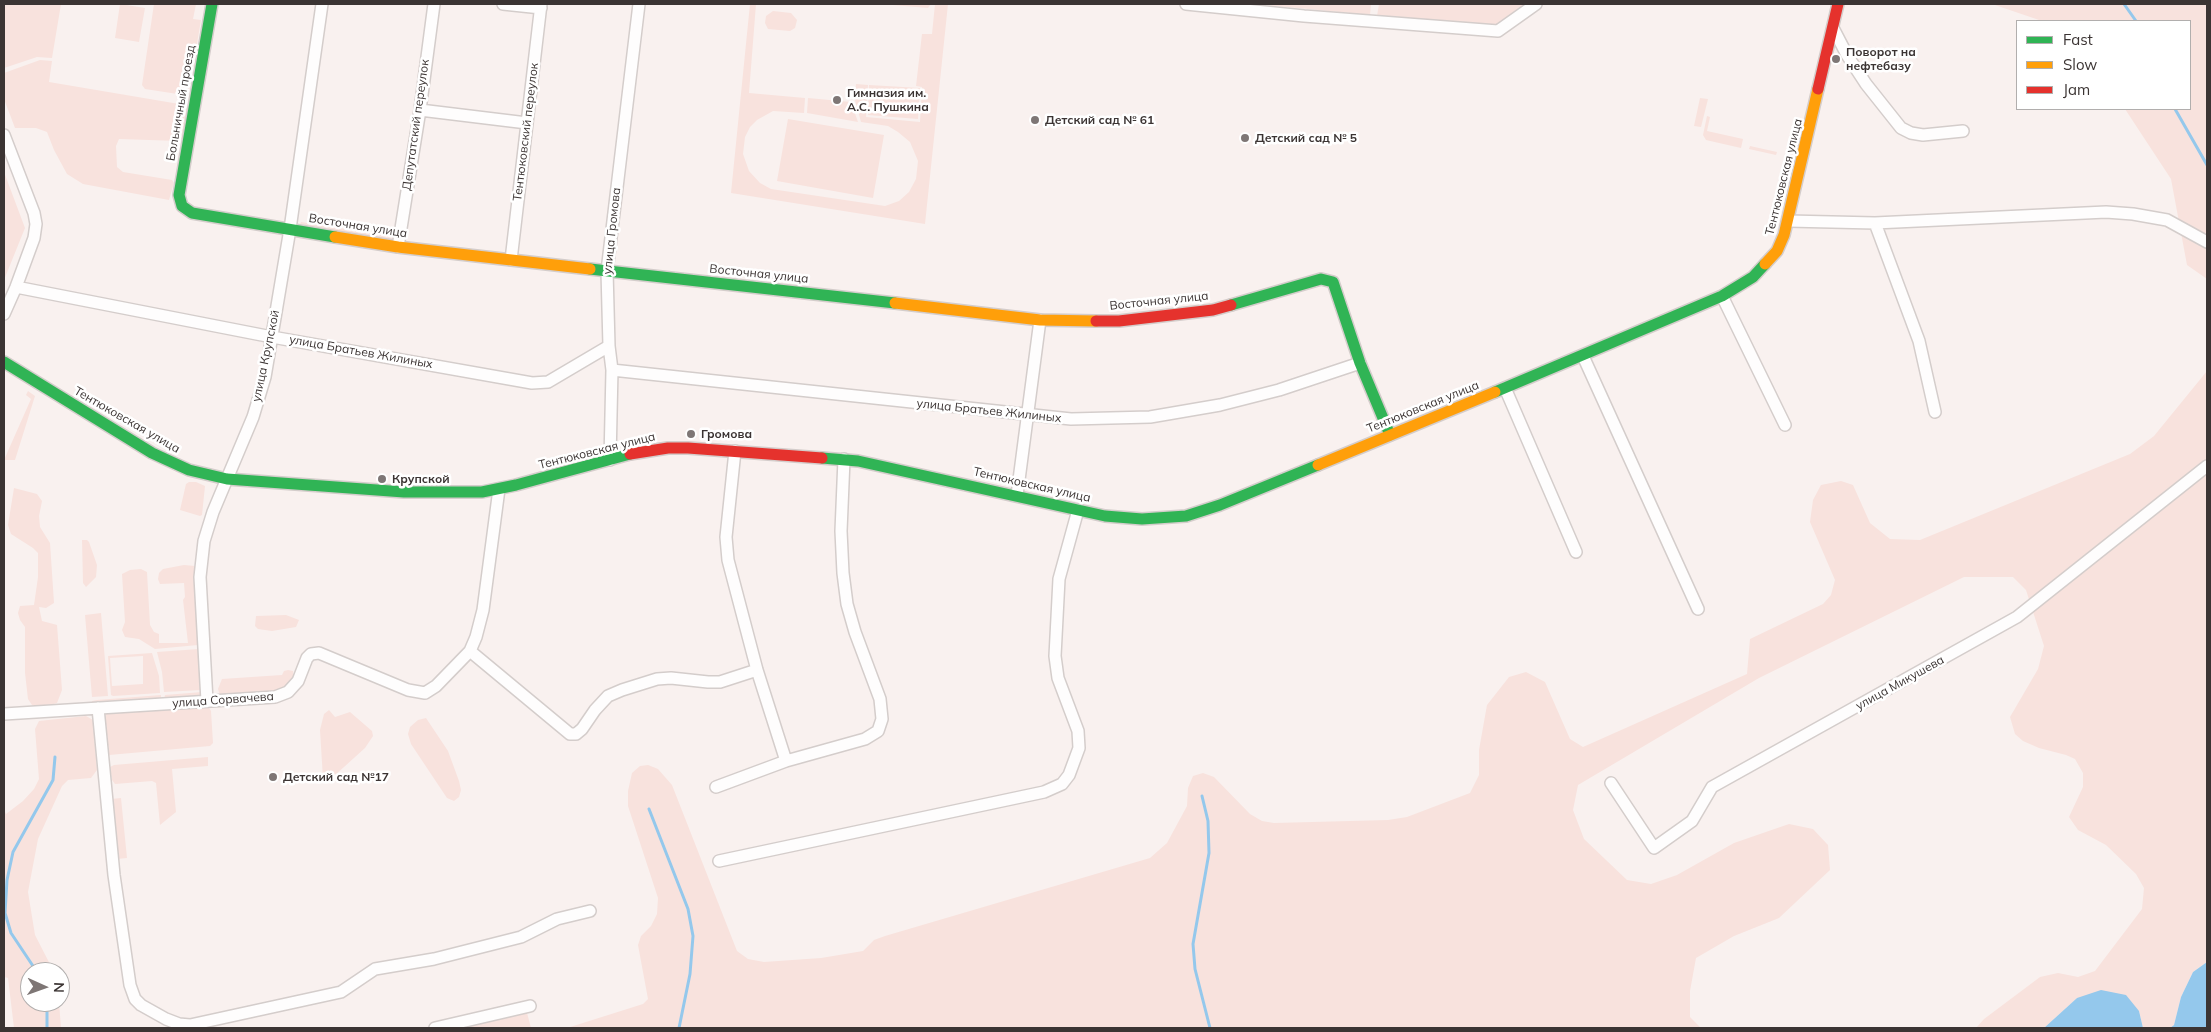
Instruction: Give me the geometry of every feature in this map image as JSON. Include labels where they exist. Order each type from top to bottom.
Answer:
[{"type":"street","name":"Больничный проезд","points":[[182,206],[179,195],[212,4]]},
{"type":"street","name":"улица Крупской","points":[[207,701],[200,577],[204,541],[213,512],[253,418],[265,377],[290,229],[322,4]]},
{"type":"street","name":"Депутатский переулок","points":[[398,247],[420,110],[434,4]]},
{"type":"street","points":[[503,4],[541,6]]},
{"type":"street","name":"улица Громова","points":[[610,460],[612,370],[609,346],[607,271],[639,4]]},
{"type":"street","points":[[1186,4],[1304,16],[1498,31],[1536,4]]},
{"type":"street","name":"Тентюковская улица","points":[[4,362],[152,453],[189,470],[227,479],[404,492],[459,493],[499,489],[610,460],[668,448],[844,459],[1017,495],[1106,516],[1142,519],[1186,516],[1220,506],[1583,356],[1722,296],[1753,278],[1781,244],[1838,4]]},
{"type":"street","name":"Тентюковский переулок","points":[[511,260],[541,6]]},
{"type":"street","points":[[1833,28],[1847,55],[1866,84],[1901,128],[1923,135],[1963,131]]},
{"type":"street","points":[[420,110],[527,123]]},
{"type":"street","points":[[4,135],[34,213],[36,224],[34,238],[4,314]]},
{"type":"street","name":"Восточная улица","points":[[182,206],[192,213],[398,247],[1040,320],[1119,321],[1213,310],[1321,279],[1333,282],[1360,363]]},
{"type":"street","points":[[1788,221],[1875,224],[2106,212],[2133,214],[2167,220],[2207,242]]},
{"type":"street","points":[[1875,224],[1918,341],[1935,412]]},
{"type":"street","name":"улица Братьев Жилиных","points":[[16,287],[272,337],[532,383],[548,382],[609,346]]},
{"type":"street","points":[[1722,296],[1785,425]]},
{"type":"street","points":[[1017,495],[1040,320]]},
{"type":"street","points":[[1583,356],[1698,609]]},
{"type":"street","points":[[1360,363],[1390,435]]},
{"type":"street","name":"улица Братьев Жилиных","points":[[612,370],[1071,419],[1150,416],[1220,405],[1279,390],[1360,363]]},
{"type":"street","points":[[1506,388],[1576,552]]},
{"type":"street","points":[[735,451],[726,537],[728,560],[757,670],[786,761]]},
{"type":"street","points":[[716,787],[786,761],[865,739],[878,731],[882,719],[880,699],[847,604],[841,531],[844,459]]},
{"type":"street","name":"улица Микушева","points":[[1612,783],[1654,848],[1692,821],[1712,787],[2018,617],[2207,466]]},
{"type":"street","name":"улица Сорвачева","points":[[4,714],[275,698],[288,692],[298,681],[307,658],[311,654],[319,653],[408,690],[425,693],[436,686],[470,651],[476,637],[483,610],[499,489]]},
{"type":"street","points":[[719,861],[1044,792],[1062,784],[1069,775],[1078,748],[1078,731],[1058,678],[1055,656],[1059,579],[1078,510]]},
{"type":"street","points":[[470,651],[570,734],[576,734],[582,729],[608,696],[622,690],[657,679],[671,678],[720,682],[757,670]]},
{"type":"street","points":[[98,708],[114,875],[130,984],[135,999],[141,1005],[166,1019],[179,1024],[190,1025],[341,992],[375,969],[434,958],[521,937],[557,919],[590,911]]},
{"type":"street","points":[[435,1028],[530,1006]]},
{"type":"shaded area","points":[[4,4],[61,4],[52,58],[37,57],[4,68]]},
{"type":"shaded area","points":[[120,4],[145,8],[139,42],[115,38]]},
{"type":"shaded area","points":[[154,4],[196,4],[193,19],[201,20],[189,91],[184,95],[145,89],[142,85]]},
{"type":"shaded area","points":[[750,4],[756,4],[749,93],[805,98],[804,113],[773,111],[757,120],[750,127],[745,137],[743,154],[749,171],[760,183],[771,189],[885,206],[899,201],[909,192],[916,179],[918,161],[910,142],[898,132],[888,126],[861,122],[855,100],[856,84],[868,85],[866,117],[920,122],[922,87],[916,86],[922,34],[932,34],[935,4],[948,4],[925,224],[731,193]]},
{"type":"shaded area","points":[[881,4],[931,4],[928,8]]},
{"type":"shaded area","points":[[1226,4],[1256,4],[1255,7]]},
{"type":"shaded area","points":[[1256,4],[1371,4],[1370,15]]},
{"type":"shaded area","points":[[1379,4],[1527,4],[1497,26],[1377,16]]},
{"type":"shaded area","points":[[1992,4],[2207,4],[2207,279],[2187,265],[2171,179],[2126,110],[2191,110],[2191,20],[2039,20]]},
{"type":"shaded area","points":[[773,11],[791,13],[797,20],[795,28],[790,31],[768,29],[765,23],[766,16]]},
{"type":"shaded area","points":[[40,60],[52,61],[49,82],[185,105],[187,108],[182,139],[179,141],[119,139],[116,146],[117,167],[123,172],[172,180],[174,183],[169,200],[83,184],[67,174],[47,132],[36,128],[15,128],[4,99],[4,73]]},
{"type":"shaded area","points":[[869,85],[920,88],[918,119],[868,115]]},
{"type":"shaded area","points":[[808,98],[851,102],[858,122],[807,113]]},
{"type":"shaded area","points":[[1700,98],[1708,99],[1701,127],[1694,126]]},
{"type":"shaded area","points":[[1707,116],[1710,117],[1707,131],[1743,139],[1741,148],[1706,140],[1703,135]]},
{"type":"shaded area","points":[[788,119],[884,135],[873,198],[777,181]]},
{"type":"shaded area","points":[[1750,146],[1777,152],[1776,155],[1749,149]]},
{"type":"shaded area","points":[[4,172],[25,228],[4,280]]},
{"type":"shaded area","points":[[301,222],[395,237],[395,241],[300,224]]},
{"type":"shaded area","points":[[2207,371],[2207,962],[2193,972],[2181,997],[2174,1025],[2170,1028],[2143,1028],[2139,1011],[2077,998],[2044,1028],[1976,1028],[1984,1019],[2040,977],[2058,973],[2078,977],[2095,971],[2142,909],[2144,888],[2136,874],[2106,845],[2078,830],[2069,817],[2083,787],[2083,773],[2075,759],[2039,748],[2023,741],[2015,734],[2010,717],[2038,669],[2044,646],[2026,590],[2013,577],[1964,577],[1759,678],[1578,785],[1573,810],[1584,839],[1627,880],[1651,884],[1677,875],[1734,843],[1789,824],[1813,829],[1828,845],[1830,870],[1779,918],[1734,936],[1696,958],[1690,991],[1690,1017],[1701,1028],[567,1028],[643,1004],[648,999],[638,945],[641,936],[651,926],[657,914],[658,898],[628,806],[628,791],[632,773],[640,766],[648,765],[658,769],[672,785],[737,951],[748,959],[764,962],[821,958],[863,951],[874,940],[885,936],[1150,858],[1167,843],[1187,806],[1188,788],[1193,776],[1203,773],[1214,777],[1250,814],[1262,821],[1274,823],[1388,820],[1407,817],[1470,793],[1479,775],[1479,750],[1487,705],[1509,677],[1526,672],[1545,682],[1570,739],[1583,747],[1747,674],[1750,639],[1823,604],[1831,595],[1835,580],[1810,522],[1813,500],[1821,485],[1841,481],[1853,485],[1870,523],[1890,539],[1920,540],[2130,454],[2154,436]]},
{"type":"shaded area","points":[[28,391],[35,396],[15,460],[4,460],[31,399],[26,395]]},
{"type":"shaded area","points":[[196,482],[205,486],[202,515],[200,516],[180,510],[186,484]]},
{"type":"shaded area","points":[[14,488],[37,494],[42,501],[39,516],[40,527],[50,543],[54,603],[46,608],[39,607],[42,621],[57,625],[62,690],[57,703],[37,707],[32,705],[28,699],[25,673],[25,627],[18,613],[20,606],[34,605],[38,577],[38,553],[11,534],[8,525]]},
{"type":"shaded area","points":[[82,540],[89,542],[97,565],[96,577],[86,587],[83,583]]},
{"type":"shaded area","points":[[184,565],[195,566],[196,569],[198,645],[155,649],[139,639],[125,637],[122,630],[125,622],[122,574],[130,570],[141,569],[147,572],[150,625],[154,632],[159,634],[159,643],[188,643],[183,600],[185,597],[184,583],[160,584],[158,579],[159,573],[163,569]]},
{"type":"shaded area","points":[[101,613],[108,696],[92,697],[85,615]]},
{"type":"shaded area","points":[[286,615],[299,620],[296,627],[272,631],[258,629],[255,626],[256,616]]},
{"type":"shaded area","points":[[199,649],[201,690],[164,692],[157,652]]},
{"type":"shaded area","points":[[152,653],[159,676],[160,693],[111,695],[108,656]],"holes":[[[143,656],[143,684],[112,686],[110,658]]]},
{"type":"shaded area","points":[[284,671],[293,671],[294,680],[285,689],[273,694],[224,697],[220,695],[218,689],[222,679],[282,675]]},
{"type":"shaded area","points":[[202,692],[205,696],[164,700],[165,695]]},
{"type":"shaded area","points":[[161,695],[161,701],[92,705],[92,701],[97,700]]},
{"type":"shaded area","points":[[208,706],[211,711],[213,743],[210,746],[109,755],[105,713]]},
{"type":"shaded area","points":[[329,710],[335,717],[350,712],[372,731],[373,736],[365,748],[336,774],[323,779],[320,730],[324,714]]},
{"type":"shaded area","points":[[86,716],[93,720],[97,770],[91,778],[68,780],[62,786],[38,839],[28,892],[35,935],[49,962],[20,962],[20,1012],[60,1012],[61,1028],[14,1028],[8,978],[4,977],[4,810],[6,814],[23,801],[34,789],[39,779],[35,729],[39,721]]},
{"type":"shaded area","points":[[426,718],[448,751],[459,781],[461,790],[459,797],[454,801],[447,798],[411,744],[408,734],[410,727],[418,720]]},
{"type":"shaded area","points":[[208,757],[208,766],[172,769],[176,812],[160,825],[156,783],[152,781],[115,784],[112,780],[110,767],[114,765]]},
{"type":"shaded area","points":[[121,798],[127,858],[117,859],[111,799]]},
{"type":"shaded area","points":[[527,1013],[531,1028],[430,1028]]},
{"type":"water","points":[[2207,962],[2207,1028],[2170,1028],[2174,1025],[2181,997],[2193,972]]},
{"type":"water","points":[[2101,990],[2126,995],[2139,1011],[2143,1028],[2044,1028],[2077,998]]},
{"type":"waterway","points":[[2124,4],[2135,20]]},
{"type":"waterway","points":[[2176,110],[2207,165]]},
{"type":"waterway","points":[[30,962],[11,933],[5,913],[7,880],[13,852],[53,780],[55,757]]},
{"type":"waterway","points":[[1202,796],[1208,821],[1209,853],[1193,944],[1195,969],[1210,1028]]},
{"type":"waterway","points":[[649,809],[688,909],[693,936],[690,974],[679,1028]]},
{"type":"waterway","points":[[47,1012],[47,1028]]},
{"type":"traffic: fast","points":[[212,4],[179,195],[182,206],[192,213],[335,237]]},
{"type":"traffic: fast","points":[[1495,392],[1722,296],[1753,277],[1765,264]]},
{"type":"traffic: fast","points":[[590,269],[895,303]]},
{"type":"traffic: fast","points":[[1231,305],[1321,279],[1333,282],[1360,363],[1390,435]]},
{"type":"traffic: fast","points":[[4,362],[152,453],[189,470],[227,479],[404,492],[482,492],[516,485],[630,454]]},
{"type":"traffic: fast","points":[[822,458],[858,461],[1105,516],[1142,519],[1186,516],[1220,505],[1318,465]]},
{"type":"traffic: slow","points":[[1765,264],[1777,251],[1784,235],[1818,89]]},
{"type":"traffic: slow","points":[[335,237],[398,247],[590,269]]},
{"type":"traffic: slow","points":[[895,303],[1040,320],[1096,321]]},
{"type":"traffic: slow","points":[[1318,465],[1495,392]]},
{"type":"traffic: jam","points":[[1818,89],[1838,4]]},
{"type":"traffic: jam","points":[[1096,321],[1119,321],[1213,310],[1231,305]]},
{"type":"traffic: jam","points":[[630,454],[668,448],[688,448],[822,458]]},
{"type":"place","name":"Поворот на нефтебазу","points":[[1836,59]]},
{"type":"place","name":"Гимназия им. А.С. Пушкина","points":[[837,100]]},
{"type":"place","name":"Детский сад № 61","points":[[1035,120]]},
{"type":"place","name":"Детский сад № 5","points":[[1245,138]]},
{"type":"place","name":"Громова","points":[[691,434]]},
{"type":"place","name":"Крупской","points":[[382,479]]},
{"type":"place","name":"Детский сад №17","points":[[273,777]]}]
